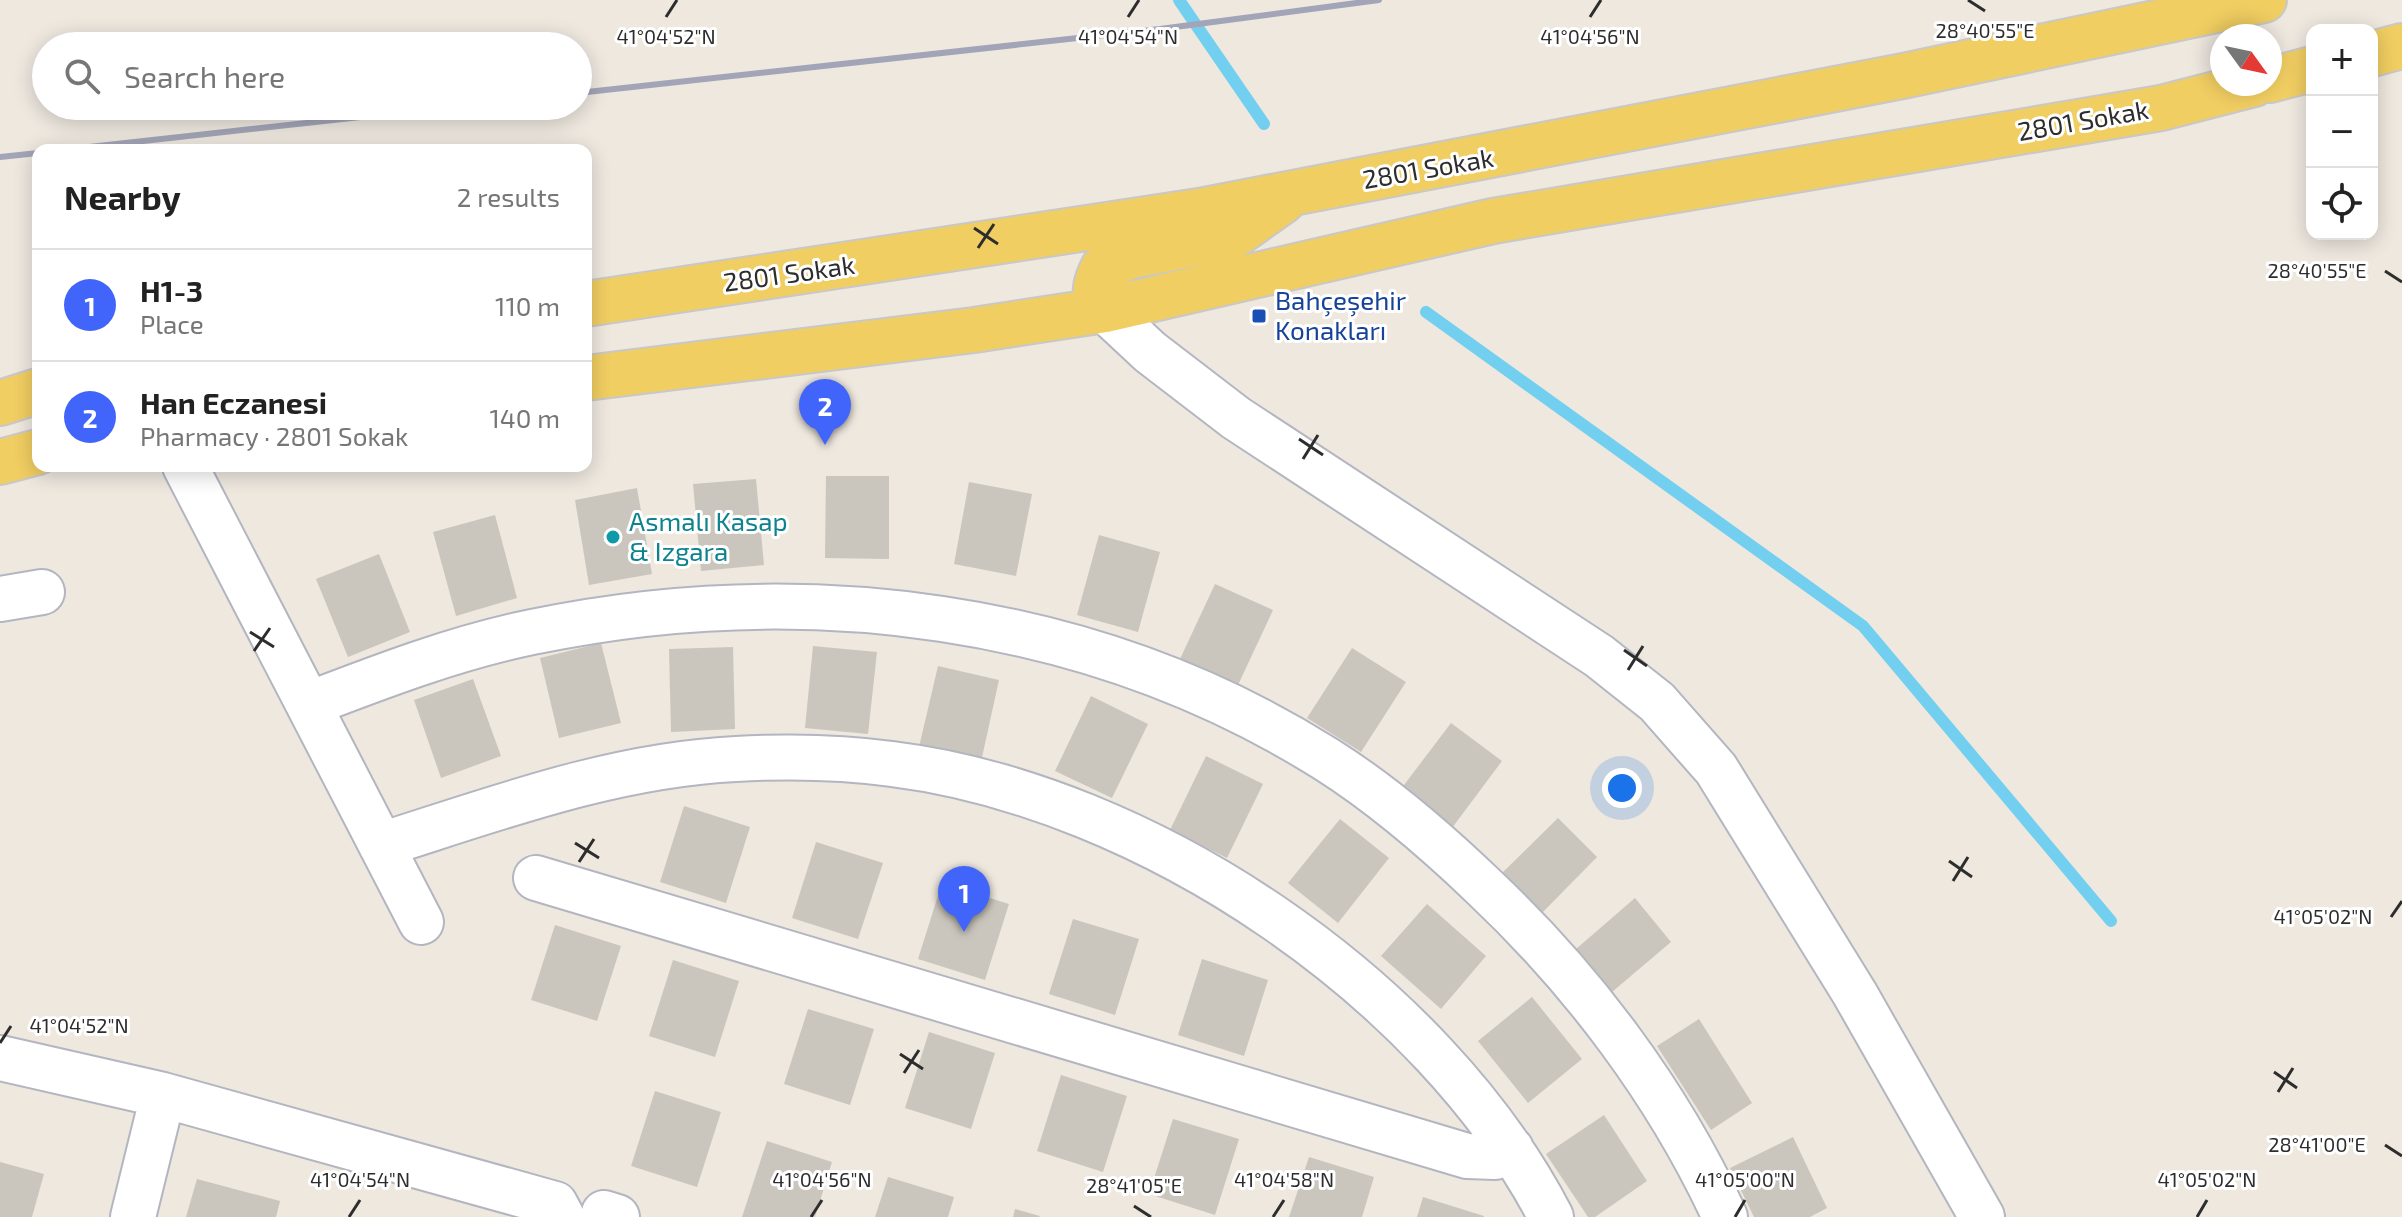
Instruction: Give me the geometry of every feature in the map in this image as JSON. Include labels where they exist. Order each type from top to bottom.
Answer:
[{"type":"main road","name":"2801 Sokak","points":[[592,303],[972,247],[1292,195],[1903,76],[2264,0]]},
{"type":"main road","points":[[2378,52],[2402,46]]},
{"type":"main road","points":[[2282,77],[2306,71]]},
{"type":"main road","name":"2801 Sokak","points":[[592,377],[974,330],[1105,310],[1493,221],[2161,108],[2210,95]]},
{"type":"main road","points":[[1105,310],[1095,299],[1095,286],[1103,268],[1132,256],[1232,237],[1292,195]]},
{"type":"main road","points":[[0,403],[32,393]]},
{"type":"main road","points":[[0,462],[32,454]]},
{"type":"street","points":[[1105,310],[1150,352],[1236,418],[1599,656],[1657,702],[1716,769],[1855,994],[1982,1217]]},
{"type":"street","points":[[188,472],[421,922]]},
{"type":"street","points":[[309,704],[455,652],[530,632],[606,618],[755,606],[829,607],[949,619],[1053,641],[1124,663],[1194,690],[1327,760],[1390,805],[1450,854],[1506,907],[1604,1020],[1684,1140],[1725,1217]]},
{"type":"street","points":[[381,845],[552,790],[672,765],[746,759],[827,759],[894,764],[957,777],[1080,815],[1152,847],[1221,884],[1287,927],[1390,1007],[1436,1053],[1511,1149],[1551,1217]]},
{"type":"street","points":[[536,878],[1467,1156],[1495,1157],[1511,1149]]},
{"type":"street","points":[[0,1058],[163,1095],[594,1216]]},
{"type":"street","points":[[133,1217],[163,1095]]},
{"type":"building","points":[[826,476],[889,476],[889,559],[825,558]]},
{"type":"building","points":[[756,479],[764,565],[701,571],[693,484]]},
{"type":"building","points":[[969,482],[1032,494],[1016,576],[954,564]]},
{"type":"building","name":"Asmalı Kasap & Izgara","points":[[637,488],[652,574],[589,585],[575,500]]},
{"type":"building","points":[[495,515],[517,598],[456,616],[433,532]]},
{"type":"building","points":[[1099,535],[1160,552],[1138,632],[1077,615]]},
{"type":"building","points":[[379,554],[410,632],[348,657],[316,579]]},
{"type":"building","points":[[1215,584],[1273,610],[1238,685],[1180,659]]},
{"type":"building","points":[[601,643],[621,723],[559,738],[540,658]]},
{"type":"building","points":[[813,646],[877,652],[868,734],[805,728]]},
{"type":"building","points":[[733,647],[735,729],[671,732],[669,649]]},
{"type":"building","points":[[1352,648],[1406,682],[1361,752],[1307,718]]},
{"type":"building","points":[[938,666],[999,680],[981,762],[919,747]]},
{"type":"building","points":[[473,679],[501,756],[441,778],[414,700]]},
{"type":"building","points":[[1091,696],[1148,724],[1112,798],[1055,771]]},
{"type":"building","points":[[1451,723],[1502,761],[1452,828],[1401,789]]},
{"type":"building","points":[[1206,756],[1263,784],[1227,858],[1170,830]]},
{"type":"building","points":[[684,806],[750,827],[726,903],[660,882]]},
{"type":"building","points":[[1558,818],[1597,857],[1541,914],[1501,874]]},
{"type":"building","points":[[1340,819],[1389,858],[1338,923],[1288,883]]},
{"type":"building","points":[[816,842],[883,863],[858,939],[792,918]]},
{"type":"building","points":[[942,883],[1009,904],[985,980],[918,959]]},
{"type":"building","points":[[1635,898],[1671,942],[1612,992],[1576,949]]},
{"type":"building","points":[[1427,904],[1486,956],[1441,1009],[1381,956]]},
{"type":"building","points":[[1073,919],[1139,939],[1115,1015],[1049,994]]},
{"type":"building","points":[[555,925],[621,946],[597,1021],[531,1000]]},
{"type":"building","points":[[1202,959],[1268,980],[1244,1056],[1178,1035]]},
{"type":"building","points":[[673,960],[739,981],[715,1057],[649,1036]]},
{"type":"building","points":[[1532,997],[1582,1059],[1528,1103],[1478,1041]]},
{"type":"building","points":[[808,1009],[874,1029],[850,1105],[784,1084]]},
{"type":"building","points":[[1699,1019],[1752,1103],[1711,1130],[1657,1046]]},
{"type":"building","points":[[929,1032],[995,1053],[971,1129],[905,1108]]},
{"type":"building","points":[[1061,1075],[1127,1096],[1103,1172],[1037,1151]]},
{"type":"building","points":[[655,1091],[721,1112],[697,1187],[631,1166]]},
{"type":"building","points":[[1604,1115],[1647,1181],[1595,1217],[1588,1217],[1546,1154]]},
{"type":"building","points":[[1173,1119],[1239,1139],[1215,1215],[1149,1194]]},
{"type":"building","points":[[1793,1137],[1827,1208],[1810,1217],[1754,1217],[1730,1168]]},
{"type":"building","points":[[767,1141],[832,1162],[815,1217],[742,1217]]},
{"type":"building","points":[[1309,1157],[1374,1177],[1362,1217],[1289,1217]]},
{"type":"building","points":[[0,1162],[44,1174],[32,1217],[0,1217]]},
{"type":"building","points":[[888,1177],[954,1197],[948,1217],[875,1217]]},
{"type":"building","points":[[197,1179],[280,1201],[276,1217],[186,1217]]},
{"type":"building","points":[[1423,1197],[1484,1216],[1484,1217],[1417,1217]]},
{"type":"building","points":[[1015,1209],[1040,1216],[1013,1217]]},
{"type":"waterway","points":[[1179,0],[1264,124]]},
{"type":"waterway","points":[[1426,312],[1863,626],[2111,921]]},
{"type":"railway","points":[[592,91],[1160,29],[1379,0]]},
{"type":"railway","points":[[116,144],[334,120]]},
{"type":"railway","points":[[0,157],[32,154]]},
{"type":"place","name":"Bahçeşehir Konakları","points":[[1259,316]]},
{"type":"place","name":"Han Eczanesi","points":[[825,445]]},
{"type":"place","name":"Asmalı Kasap & Izgara","points":[[613,537]]},
{"type":"place","name":"H1-3","points":[[964,932]]}]
